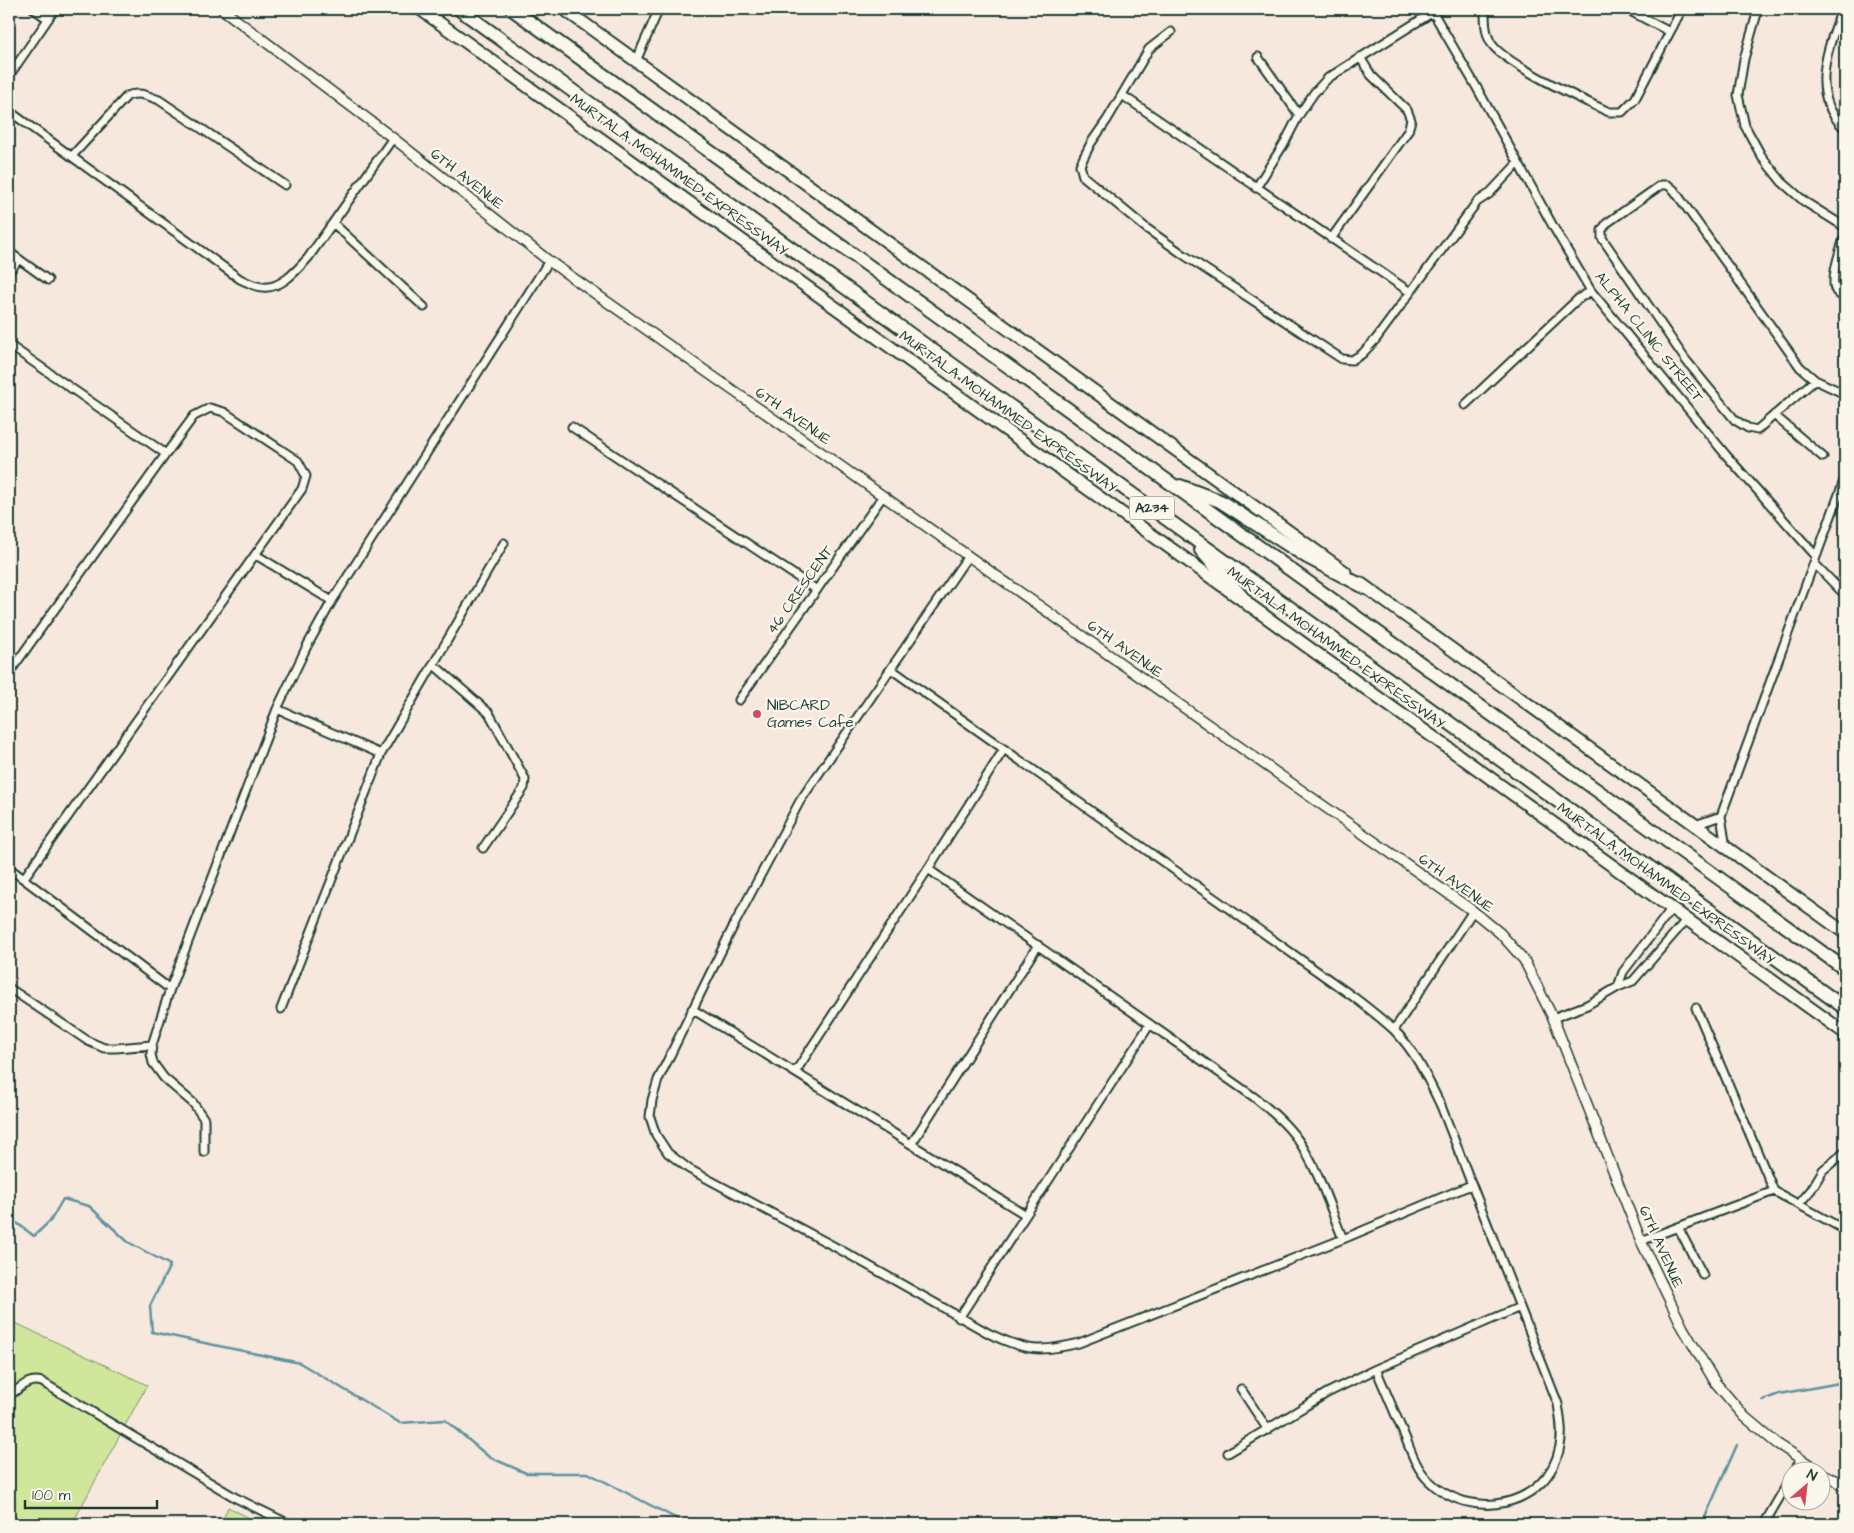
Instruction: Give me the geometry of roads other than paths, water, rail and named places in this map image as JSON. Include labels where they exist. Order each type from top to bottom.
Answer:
[{"type":"highway","name":"MURTALA MOHAMMED EXPRESSWAY","points":[[420,9],[1845,1033]]},
{"type":"highway","name":"MURTALA MOHAMMED EXPRESSWAY","points":[[458,9],[1845,1008]]},
{"type":"highway","name":"A234","points":[[512,9],[1162,479],[1845,969]]},
{"type":"highway","points":[[564,9],[1845,933]]},
{"type":"highway","points":[[1162,479],[1220,501],[1307,557],[1366,588]]},
{"type":"highway","points":[[1186,533],[1249,605]]},
{"type":"street","points":[[34,9],[48,19]]},
{"type":"street","points":[[9,76],[55,9]]},
{"type":"street","name":"6TH AVENUE","points":[[222,9],[393,138],[549,261],[1473,911],[1500,933],[1524,960],[1553,1018],[1641,1241],[1684,1328],[1715,1382],[1745,1417],[1776,1444],[1800,1460]]},
{"type":"street","points":[[636,61],[659,9]]},
{"type":"street","points":[[1485,9],[1486,28],[1492,44],[1510,61],[1609,112],[1622,112],[1635,99],[1682,9]]},
{"type":"street","points":[[1626,9],[1670,32]]},
{"type":"street","points":[[1842,9],[1826,56],[1823,88],[1829,107],[1845,129]]},
{"type":"street","points":[[1758,10],[1744,59],[1738,95],[1745,126],[1762,157],[1782,182],[1805,202],[1845,228]]},
{"type":"street","points":[[1256,188],[1285,142],[1299,114],[1328,78],[1432,11]]},
{"type":"street","name":"ALPHA CLINIC STREET","points":[[1432,11],[1591,291],[1726,455],[1845,595]]},
{"type":"street","points":[[1171,32],[1149,49],[1080,165],[1083,176],[1146,228],[1342,359],[1352,360],[1362,354],[1376,339],[1477,202],[1490,194],[1518,163]]},
{"type":"street","points":[[1258,57],[1299,114]]},
{"type":"street","points":[[1331,239],[1408,131],[1410,120],[1406,110],[1371,75],[1360,57]]},
{"type":"street","points":[[72,156],[126,96],[140,93],[160,100],[285,185]]},
{"type":"street","points":[[1122,94],[1256,188],[1410,292]]},
{"type":"street","points":[[9,112],[240,279],[263,288],[283,282],[295,272],[333,223],[393,138]]},
{"type":"street","points":[[1815,380],[1757,430],[1748,428],[1735,420],[1685,359],[1602,238],[1602,230],[1607,223],[1661,185],[1668,185],[1674,190],[1800,367],[1815,380],[1845,394]]},
{"type":"street","points":[[333,223],[424,307]]},
{"type":"street","points":[[1845,236],[1833,284],[1836,293],[1845,298]]},
{"type":"street","points":[[9,252],[48,280]]},
{"type":"street","points":[[9,272],[19,259]]},
{"type":"street","points":[[204,1152],[204,1119],[193,1103],[164,1078],[153,1064],[152,1044],[170,989],[277,709],[332,601],[549,261]]},
{"type":"street","points":[[1465,405],[1578,299],[1591,291]]},
{"type":"street","points":[[9,345],[166,454]]},
{"type":"street","points":[[9,673],[194,416],[210,408],[224,412],[298,461],[306,476],[302,489],[24,878]]},
{"type":"street","points":[[1774,416],[1823,458]]},
{"type":"street","points":[[572,427],[817,590]]},
{"type":"street","points":[[1727,848],[1721,816],[1845,478]]},
{"type":"street","name":"46 CRESCENT","points":[[739,700],[883,496]]},
{"type":"street","points":[[281,1009],[381,754],[504,543]]},
{"type":"street","points":[[256,555],[332,601]]},
{"type":"street","points":[[968,556],[800,801],[692,1009],[658,1080],[652,1100],[650,1117],[656,1135],[668,1153],[697,1173],[839,1249],[959,1318],[1014,1346],[1036,1350],[1058,1348],[1079,1343],[1343,1239],[1471,1185]]},
{"type":"street","points":[[433,664],[490,714],[525,779],[524,788],[483,848]]},
{"type":"street","points":[[891,669],[1347,992],[1394,1030],[1410,1048],[1424,1071],[1441,1106],[1558,1404],[1562,1424],[1561,1439],[1553,1467],[1542,1481],[1528,1493],[1509,1502],[1488,1506],[1464,1502],[1445,1494],[1426,1478],[1415,1461],[1376,1369]]},
{"type":"street","points":[[277,709],[381,754]]},
{"type":"street","points":[[796,1071],[1004,749]]},
{"type":"street","points":[[1695,825],[1721,816]]},
{"type":"street","points":[[9,868],[170,989]]},
{"type":"street","points":[[928,869],[1254,1097],[1278,1117],[1297,1140],[1310,1160],[1343,1239]]},
{"type":"street","points":[[1618,987],[1623,972],[1672,908]]},
{"type":"street","points":[[1394,1030],[1473,911]]},
{"type":"street","points":[[1553,1018],[1587,1004],[1633,981],[1687,919]]},
{"type":"street","points":[[912,1143],[1038,946]]},
{"type":"street","points":[[9,988],[88,1042],[104,1048],[152,1044]]},
{"type":"street","points":[[1696,1008],[1774,1191],[1845,1230]]},
{"type":"street","points":[[692,1009],[796,1071],[1026,1215]]},
{"type":"street","points":[[959,1318],[1150,1024]]},
{"type":"street","points":[[1798,1204],[1812,1190],[1823,1170],[1845,1152]]},
{"type":"street","points":[[1641,1241],[1774,1191]]},
{"type":"street","points":[[1678,1227],[1703,1274]]},
{"type":"street","points":[[1228,1453],[1327,1393],[1376,1369],[1520,1307]]},
{"type":"street","points":[[9,1396],[28,1382],[34,1380],[42,1382],[236,1498],[289,1524]]},
{"type":"street","points":[[1241,1389],[1268,1430]]},
{"type":"street","points":[[1832,1479],[1845,1486]]},
{"type":"street","points":[[1764,1524],[1782,1493]]},
{"type":"waterway","points":[[9,1217],[34,1236],[51,1220],[63,1199],[89,1206],[128,1242],[170,1265],[150,1306],[152,1332],[300,1363],[400,1423],[445,1420],[489,1457],[526,1473],[588,1473],[687,1524]]},
{"type":"waterway","points":[[1763,1400],[1779,1394],[1845,1382]]},
{"type":"waterway","points":[[1702,1524],[1737,1445]]},
{"type":"place","name":"NIBCARD Games Cafe","points":[[757,714]]}]
